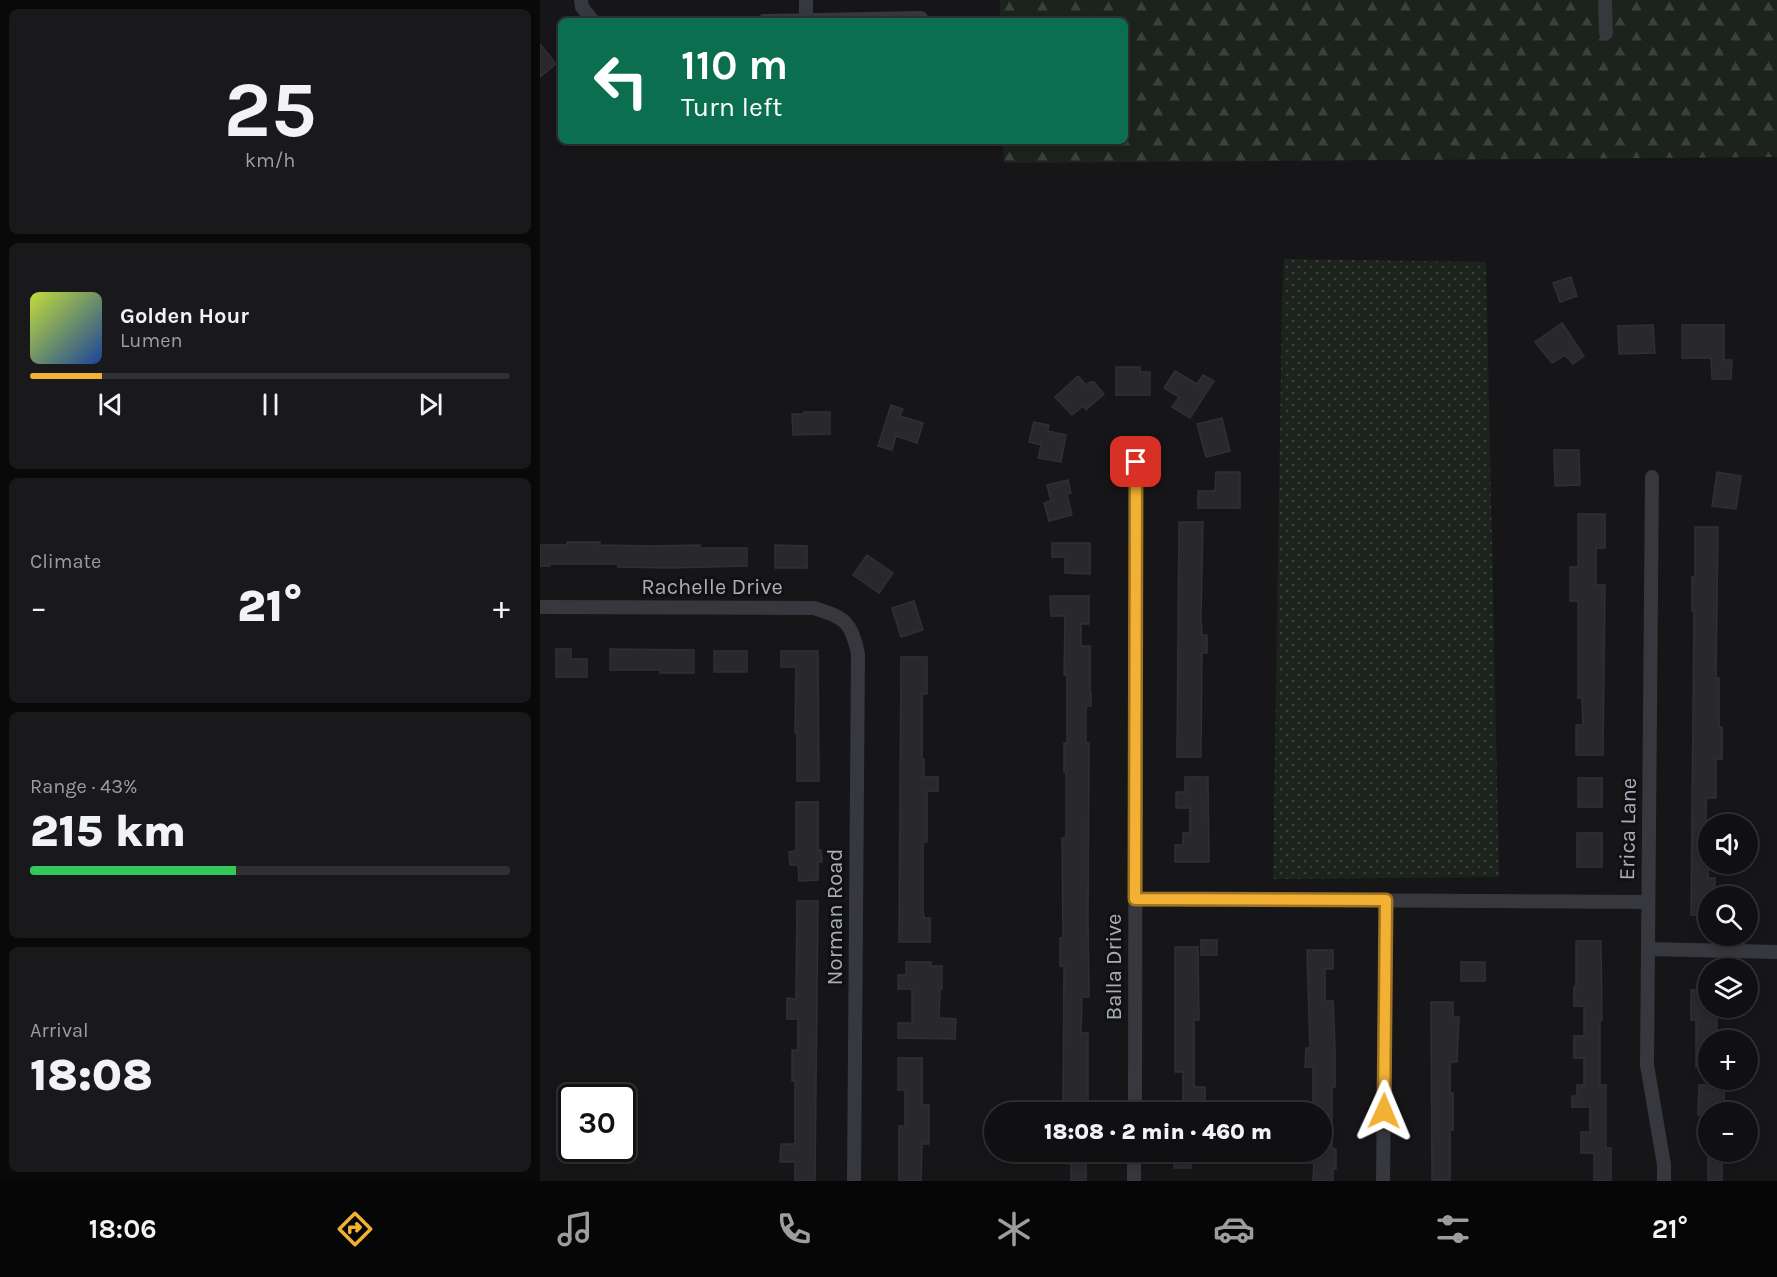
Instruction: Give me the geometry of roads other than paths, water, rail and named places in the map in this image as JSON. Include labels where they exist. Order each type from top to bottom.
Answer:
[{"type":"street","points":[[806,0],[806,18]]},
{"type":"street","points":[[1605,0],[1606,33]]},
{"type":"street","points":[[581,3],[591,18]]},
{"type":"street","name":"Balla Drive","points":[[1135,1102],[1136,462]]},
{"type":"street","name":"Erica Lane","points":[[1652,477],[1647,1065],[1664,1165],[1664,1181]]},
{"type":"street","name":"Rachelle Drive","points":[[540,607],[814,608],[840,617],[854,634],[858,654]]},
{"type":"street","name":"Norman Road","points":[[854,1181],[858,654]]},
{"type":"street","points":[[1135,899],[1648,903]]},
{"type":"street","points":[[1383,1181],[1386,900]]},
{"type":"street","points":[[1648,949],[1777,952]]},
{"type":"street","points":[[1134,1162],[1134,1181]]}]
